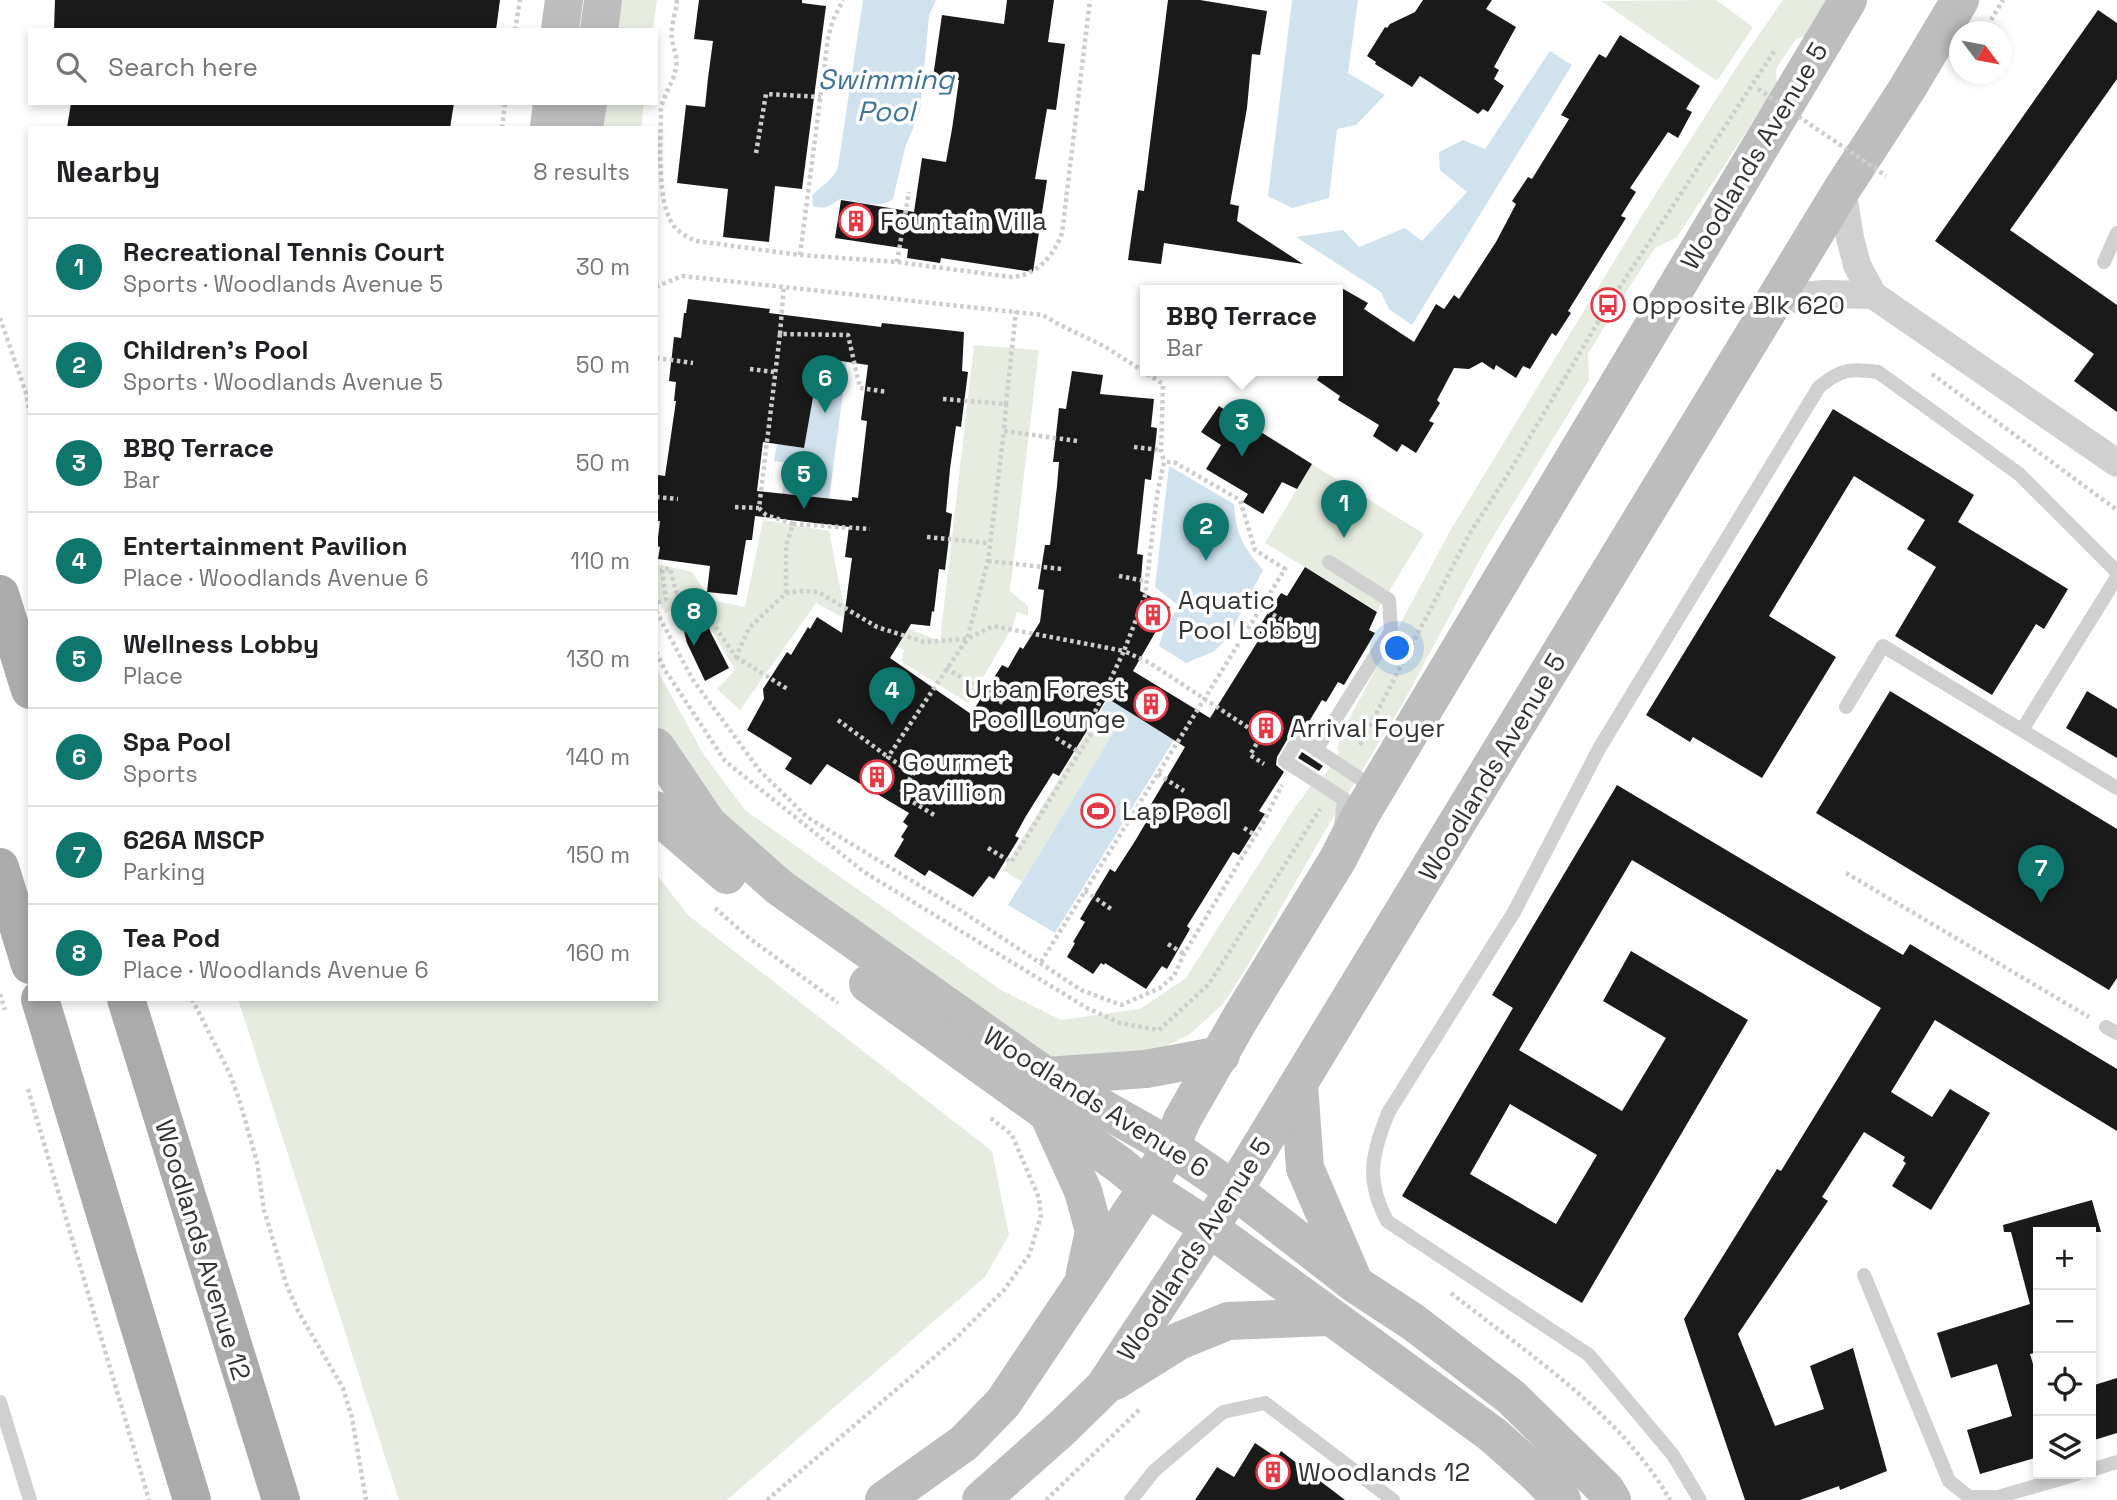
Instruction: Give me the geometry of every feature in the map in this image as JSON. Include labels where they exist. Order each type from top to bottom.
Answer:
[{"type":"main road","points":[[560,28],[564,0]]},
{"type":"main road","points":[[599,28],[603,0]]},
{"type":"main road","name":"Woodlands Avenue 5","points":[[884,1500],[964,1443],[1003,1403],[1146,1187],[1171,1147],[1182,1120],[1338,859],[1360,816],[1848,0]]},
{"type":"main road","name":"Woodlands Avenue 5","points":[[981,1500],[1104,1387],[1234,1190],[1842,189],[1907,89],[1975,10]]},
{"type":"main road","points":[[549,126],[552,105]]},
{"type":"main road","points":[[584,126],[588,105]]},
{"type":"main road","points":[[0,594],[28,684]]},
{"type":"main road","name":"Woodlands Avenue 6","points":[[658,750],[708,824],[779,887],[1046,1076],[1171,1147],[1234,1190],[1355,1284],[1413,1322],[1511,1397],[1605,1489],[1612,1500]]},
{"type":"main road","name":"Woodlands Avenue 6","points":[[658,813],[664,821],[776,917],[1121,1166],[1146,1187],[1208,1227],[1493,1435],[1563,1500]]},
{"type":"main road","points":[[0,867],[28,958]]},
{"type":"main road","points":[[41,1001],[192,1500]]},
{"type":"main road","name":"Woodlands Avenue 12","points":[[127,1001],[281,1500]]},
{"type":"main road","points":[[1046,1076],[1146,1069],[1221,1055]]},
{"type":"main road","points":[[1299,1084],[1305,1168],[1355,1284]]},
{"type":"main road","points":[[1048,1114],[1083,1191],[1094,1231],[1084,1282]]},
{"type":"main road","points":[[1104,1387],[1179,1341],[1228,1321],[1329,1317]]},
{"type":"street","points":[[1842,189],[1857,265],[1872,295],[2117,463]]},
{"type":"street","points":[[1769,308],[1799,296],[1872,295]]},
{"type":"lane","points":[[2104,262],[2117,233]]},
{"type":"lane","points":[[1700,1500],[1673,1455],[1589,1355],[1387,1221],[1376,1200],[1372,1174],[1376,1143],[1388,1113],[1514,912],[1600,747],[1819,387],[1836,373],[1856,369],[1878,372],[2019,474],[2117,574],[2022,730]]},
{"type":"lane","points":[[1316,750],[1391,631],[1389,600],[1329,562]]},
{"type":"lane","points":[[1846,707],[1883,646],[2117,788]]},
{"type":"lane","points":[[1338,859],[1344,799],[1285,761],[1299,738],[1365,782],[1385,777]]},
{"type":"lane","points":[[1864,1275],[1949,1481],[1969,1497],[1998,1497],[2060,1479]]},
{"type":"lane","points":[[0,1402],[30,1500]]},
{"type":"lane","points":[[1130,1500],[1154,1471],[1223,1412],[1265,1403],[1392,1500]]},
{"type":"lane","points":[[2096,1468],[2117,1462]]},
{"type":"path","points":[[515,28],[520,0]]},
{"type":"path","points":[[677,0],[672,40],[677,56],[676,67],[661,109],[662,183],[669,215],[674,226],[683,235],[696,242],[800,256],[897,262],[1011,277],[1024,276],[1035,270],[1048,258],[1062,233],[1090,0]]},
{"type":"path","points":[[800,256],[828,38],[833,20],[844,0]]},
{"type":"path","points":[[1975,10],[2003,0]]},
{"type":"path","points":[[1345,769],[1470,533],[1506,479],[1594,328],[1780,41]]},
{"type":"path","points":[[1758,89],[1886,176]]},
{"type":"path","points":[[756,153],[766,94],[821,97]]},
{"type":"path","points":[[502,126],[505,105]]},
{"type":"path","points":[[1700,166],[1705,170]]},
{"type":"path","points":[[897,262],[909,192]]},
{"type":"path","points":[[658,286],[682,276],[1043,315],[1104,346],[1140,369]]},
{"type":"path","points":[[759,508],[784,285]]},
{"type":"path","points":[[888,757],[967,639],[988,561],[1016,311]]},
{"type":"path","points":[[0,318],[28,404]]},
{"type":"path","points":[[780,334],[848,335],[860,388],[887,391]]},
{"type":"path","points":[[658,358],[693,363]]},
{"type":"path","points":[[750,369],[774,372]]},
{"type":"path","points":[[988,848],[1011,862],[1098,723],[1094,714],[1124,651],[1144,596],[1157,495],[1164,463],[1161,450],[1163,384],[1151,376]]},
{"type":"path","points":[[943,400],[1006,404]]},
{"type":"path","points":[[1004,431],[1077,441]]},
{"type":"path","points":[[1134,447],[1161,450]]},
{"type":"path","points":[[1041,962],[1285,569],[1255,550],[1240,500],[1174,462],[1164,463]]},
{"type":"path","points":[[658,497],[678,499]]},
{"type":"path","points":[[735,507],[759,508],[766,515],[793,524],[870,530]]},
{"type":"path","points":[[786,593],[786,546],[793,524]]},
{"type":"path","points":[[928,537],[989,543]]},
{"type":"path","points":[[988,561],[1062,569]]},
{"type":"path","points":[[658,602],[666,599],[662,569],[670,568],[676,592],[691,597],[703,609],[736,657],[789,690]]},
{"type":"path","points":[[1119,576],[1145,580]]},
{"type":"path","points":[[736,657],[749,628],[786,593],[818,592],[877,627],[924,642],[967,639],[993,626],[1124,651],[1150,663],[1261,736],[1250,754],[1270,768]]},
{"type":"path","points":[[1261,607],[1287,623]]},
{"type":"path","points":[[658,615],[693,680],[760,771],[807,817],[1041,962],[1081,990],[1121,1005],[1160,988],[1174,976],[1184,954],[1282,786],[1280,774]]},
{"type":"path","points":[[658,656],[725,761],[864,872],[1087,1008],[1120,1023],[1159,1030],[1209,984],[1331,790]]},
{"type":"path","points":[[946,668],[1003,703]]},
{"type":"path","points":[[838,720],[913,774],[900,794],[934,815]]},
{"type":"path","points":[[1056,738],[1079,752]]},
{"type":"path","points":[[1158,774],[1184,791]]},
{"type":"path","points":[[1244,828],[1255,835]]},
{"type":"path","points":[[1846,873],[2112,1030]]},
{"type":"path","points":[[1085,891],[1111,909]]},
{"type":"path","points":[[1168,944],[1184,954]]},
{"type":"path","points":[[0,995],[7,1016]]},
{"type":"path","points":[[193,1001],[230,1074],[239,1099],[257,1162],[264,1210],[287,1286],[298,1311],[342,1388],[352,1418],[366,1500]]},
{"type":"path","points":[[25,1076],[149,1500]]},
{"type":"path","points":[[767,1500],[953,1341],[1004,1290],[1028,1255],[1041,1216],[1039,1198]]},
{"type":"path","points":[[1443,1287],[1603,1415],[1654,1472],[1670,1500]]},
{"type":"shaded area","points":[[605,0],[657,0],[653,28],[601,28]]},
{"type":"shaded area","points":[[1716,0],[1753,27],[1717,81],[1601,1]]},
{"type":"shaded area","points":[[1783,0],[1833,0],[1810,35],[1796,39],[1776,69],[1777,85],[1677,237],[1655,248],[1622,298],[1588,354],[1589,380],[1485,550],[1403,703],[1247,967],[1223,1004],[1190,1034],[1151,1054],[1048,1063],[696,810],[658,744],[658,672],[704,755],[745,810],[1001,990],[1061,1020],[1140,1009],[1186,978],[1295,807],[1312,784],[1317,787],[1339,752],[1337,749],[1341,734],[1450,531],[1641,217]]},
{"type":"shaded area","points":[[591,105],[644,105],[641,126],[588,126]]},
{"type":"shaded area","points":[[974,345],[1039,350],[1010,591],[1028,606],[1028,616],[1017,612],[1012,628],[968,703],[901,661],[904,650],[816,603],[740,710],[717,689],[735,670],[708,624],[698,597],[665,613],[658,596],[658,564],[692,572],[711,600],[745,607],[763,520],[829,531],[843,603],[940,641]]},
{"type":"shaded area","points":[[1312,464],[1424,534],[1377,611],[1265,543]]},
{"type":"shaded area","points":[[1101,710],[1120,722],[1022,882],[1003,870]]},
{"type":"shaded area","points":[[658,877],[689,916],[992,1151],[1009,1235],[985,1277],[727,1500],[399,1500],[239,1001],[658,1001]]},
{"type":"water","name":"Swimming Pool","points":[[863,0],[936,0],[929,16],[920,111],[905,148],[893,199],[874,204],[840,199],[821,208],[813,206],[812,196],[838,167]]},
{"type":"water","points":[[1292,0],[1358,0],[1348,73],[1385,95],[1356,125],[1337,129],[1329,198],[1292,208],[1268,196]]},
{"type":"water","points":[[1550,51],[1572,65],[1412,325],[1389,309],[1381,292],[1296,237],[1343,230],[1359,247],[1405,228],[1422,241],[1467,192],[1440,170],[1439,152],[1463,140],[1485,149]]},
{"type":"water","points":[[790,354],[847,362],[829,499],[782,494],[787,463],[774,461],[777,444],[804,448],[815,382]]},
{"type":"water","points":[[1169,466],[1234,504],[1242,540],[1263,570],[1227,639],[1213,652],[1186,663],[1159,646],[1164,630],[1179,606],[1155,587]]},
{"type":"water","name":"Lap Pool","points":[[1108,699],[1174,740],[1055,933],[1008,905],[1120,722],[1101,710]]},
{"type":"building","points":[[55,0],[500,0],[496,28],[54,28]]},
{"type":"building","points":[[699,0],[802,0],[802,3],[826,6],[802,189],[775,186],[769,242],[723,237],[728,189],[677,183],[686,105],[705,107],[713,41],[694,39]]},
{"type":"building","points":[[1007,0],[1054,0],[1048,42],[1065,44],[1056,110],[1047,109],[1035,179],[1047,180],[1033,272],[941,258],[940,263],[907,258],[908,249],[835,238],[841,200],[914,212],[922,158],[946,162],[959,80],[933,77],[942,15],[1004,24]]},
{"type":"building","points":[[1168,0],[1200,0],[1267,11],[1260,55],[1252,54],[1247,108],[1230,204],[1239,206],[1237,221],[1303,264],[1164,243],[1161,264],[1128,260],[1138,190],[1144,191]]},
{"type":"building","points":[[1423,0],[1492,0],[1486,9],[1516,27],[1494,67],[1499,70],[1494,79],[1504,86],[1488,112],[1483,109],[1478,114],[1420,76],[1412,87],[1367,56],[1385,27],[1415,12]]},
{"type":"building","points":[[2098,10],[2117,23],[2117,79],[2010,230],[2117,305],[2117,412],[2074,381],[2094,354],[1935,241]]},
{"type":"building","points":[[1620,35],[1700,86],[1686,109],[1692,112],[1678,138],[1668,132],[1630,188],[1636,192],[1621,216],[1626,218],[1568,311],[1571,313],[1556,336],[1552,333],[1530,369],[1523,366],[1516,378],[1496,365],[1494,370],[1482,362],[1469,369],[1454,368],[1437,400],[1440,403],[1429,421],[1434,423],[1416,453],[1402,444],[1397,452],[1373,436],[1379,425],[1338,400],[1340,396],[1317,380],[1319,376],[1343,376],[1343,289],[1368,303],[1364,309],[1414,342],[1436,304],[1444,309],[1454,295],[1459,299],[1496,242],[1516,204],[1512,201],[1528,177],[1532,179],[1569,119],[1561,115],[1599,54],[1606,58]]},
{"type":"building","points":[[71,105],[454,105],[450,126],[67,126]]},
{"type":"building","points":[[688,299],[770,309],[769,313],[881,327],[882,323],[964,332],[962,371],[968,372],[961,427],[956,426],[950,469],[946,512],[952,514],[945,570],[939,569],[930,626],[911,624],[890,658],[971,714],[1002,665],[1008,668],[1020,647],[1023,649],[1040,622],[1044,590],[1038,589],[1045,545],[1050,545],[1057,486],[1059,462],[1053,462],[1059,408],[1066,409],[1072,371],[1103,375],[1100,394],[1154,399],[1151,427],[1157,428],[1156,439],[1151,480],[1145,479],[1137,554],[1143,555],[1140,591],[1170,607],[1133,671],[1210,718],[1258,641],[1253,637],[1266,616],[1281,593],[1287,596],[1305,567],[1377,612],[1369,630],[1375,633],[1344,685],[1338,682],[1326,702],[1322,700],[1304,730],[1295,729],[1291,733],[1277,757],[1276,765],[1284,772],[1259,811],[1265,814],[1239,855],[1233,852],[1187,926],[1190,929],[1167,969],[1162,966],[1146,989],[1105,963],[1101,963],[1093,974],[1067,957],[1085,922],[1080,919],[1110,869],[1115,872],[1135,841],[1154,809],[1150,806],[1185,747],[1107,698],[1059,776],[1053,773],[1026,816],[1015,836],[1019,838],[994,879],[989,876],[973,897],[929,870],[925,876],[894,856],[904,839],[901,837],[908,826],[903,822],[909,813],[827,764],[811,785],[785,769],[792,758],[747,730],[764,699],[763,689],[787,652],[791,655],[817,617],[842,633],[852,558],[845,557],[849,527],[755,516],[752,540],[746,540],[737,595],[707,592],[710,566],[658,559],[658,475],[665,476],[676,401],[676,382],[669,381],[674,337],[681,338]],"holes":[[[820,358],[868,365],[861,420],[867,421],[858,498],[852,497],[852,501],[757,491],[763,442],[804,448]]]},
{"type":"building","points":[[1219,406],[1312,464],[1297,489],[1282,482],[1263,514],[1243,502],[1248,494],[1206,469],[1221,445],[1201,432]]},
{"type":"building","points":[[1833,409],[1974,495],[1958,522],[2068,589],[2044,629],[2036,624],[1992,695],[1895,636],[1936,567],[1907,549],[1925,520],[1854,476],[1769,616],[1836,657],[1762,778],[1693,737],[1690,742],[1646,715]]},
{"type":"building","points":[[700,604],[729,668],[705,681],[687,643],[679,612]]},
{"type":"building","points":[[1890,691],[2117,829],[2117,978],[2109,990],[1816,813]]},
{"type":"building","points":[[2087,691],[2117,709],[2117,758],[2066,728]]},
{"type":"building","points":[[1302,752],[1323,766],[1319,771],[1298,758]]},
{"type":"building","points":[[1617,785],[1903,955],[1910,944],[2117,1069],[2117,1131],[1935,1020],[1891,1092],[1932,1117],[1950,1089],[1990,1113],[1931,1210],[1892,1186],[1906,1163],[1903,1161],[1905,1157],[1864,1132],[1822,1197],[1828,1201],[1738,1334],[1775,1426],[1824,1409],[1810,1366],[1853,1348],[1887,1471],[1840,1490],[1839,1486],[1800,1500],[1745,1500],[1684,1319],[1777,1169],[1781,1171],[1881,1008],[1632,860],[1519,1050],[1622,1111],[1666,1038],[1603,1001],[1631,951],[1748,1020],[1582,1303],[1402,1196],[1513,1008],[1492,995]],"holes":[[[1510,1104],[1597,1155],[1556,1224],[1470,1174]]]},
{"type":"building","points":[[2092,1200],[2101,1232],[2096,1232],[2096,1227],[2033,1227],[2033,1353],[2030,1354],[2033,1364],[2033,1458],[1980,1474],[1967,1430],[2012,1416],[1997,1364],[1951,1378],[1937,1333],[2030,1304],[2011,1232],[2004,1232],[2003,1225]]},
{"type":"building","points":[[2117,1378],[2117,1433],[2096,1439],[2096,1416],[2096,1384]]},
{"type":"building","name":"Woodlands 12","points":[[1255,1443],[1277,1458],[1281,1451],[1345,1500],[1195,1500],[1217,1467],[1234,1477]]},
{"type":"place","name":"Fountain Villa","points":[[856,221]]},
{"type":"place","name":"Opposite Blk 620","points":[[1608,305]]},
{"type":"place","name":"Spa Pool","points":[[825,413]]},
{"type":"place","name":"BBQ Terrace","points":[[1242,457]]},
{"type":"place","name":"Wellness Lobby","points":[[804,509]]},
{"type":"place","name":"Recreational Tennis Court","points":[[1344,538]]},
{"type":"place","name":"Children's Pool","points":[[1206,561]]},
{"type":"place","name":"Aquatic Pool Lobby","points":[[1153,615]]},
{"type":"place","name":"Tea Pod","points":[[694,646]]},
{"type":"place","name":"Urban Forest Pool Lounge","points":[[1151,704]]},
{"type":"place","name":"Entertainment Pavilion","points":[[892,725]]},
{"type":"place","name":"Arrival Foyer","points":[[1266,728]]},
{"type":"place","name":"Gourmet Pavillion","points":[[877,777]]},
{"type":"place","name":"Lap Pool","points":[[1098,811]]},
{"type":"place","name":"626A MSCP","points":[[2041,903]]},
{"type":"place","name":"Woodlands 12","points":[[1273,1472]]}]
